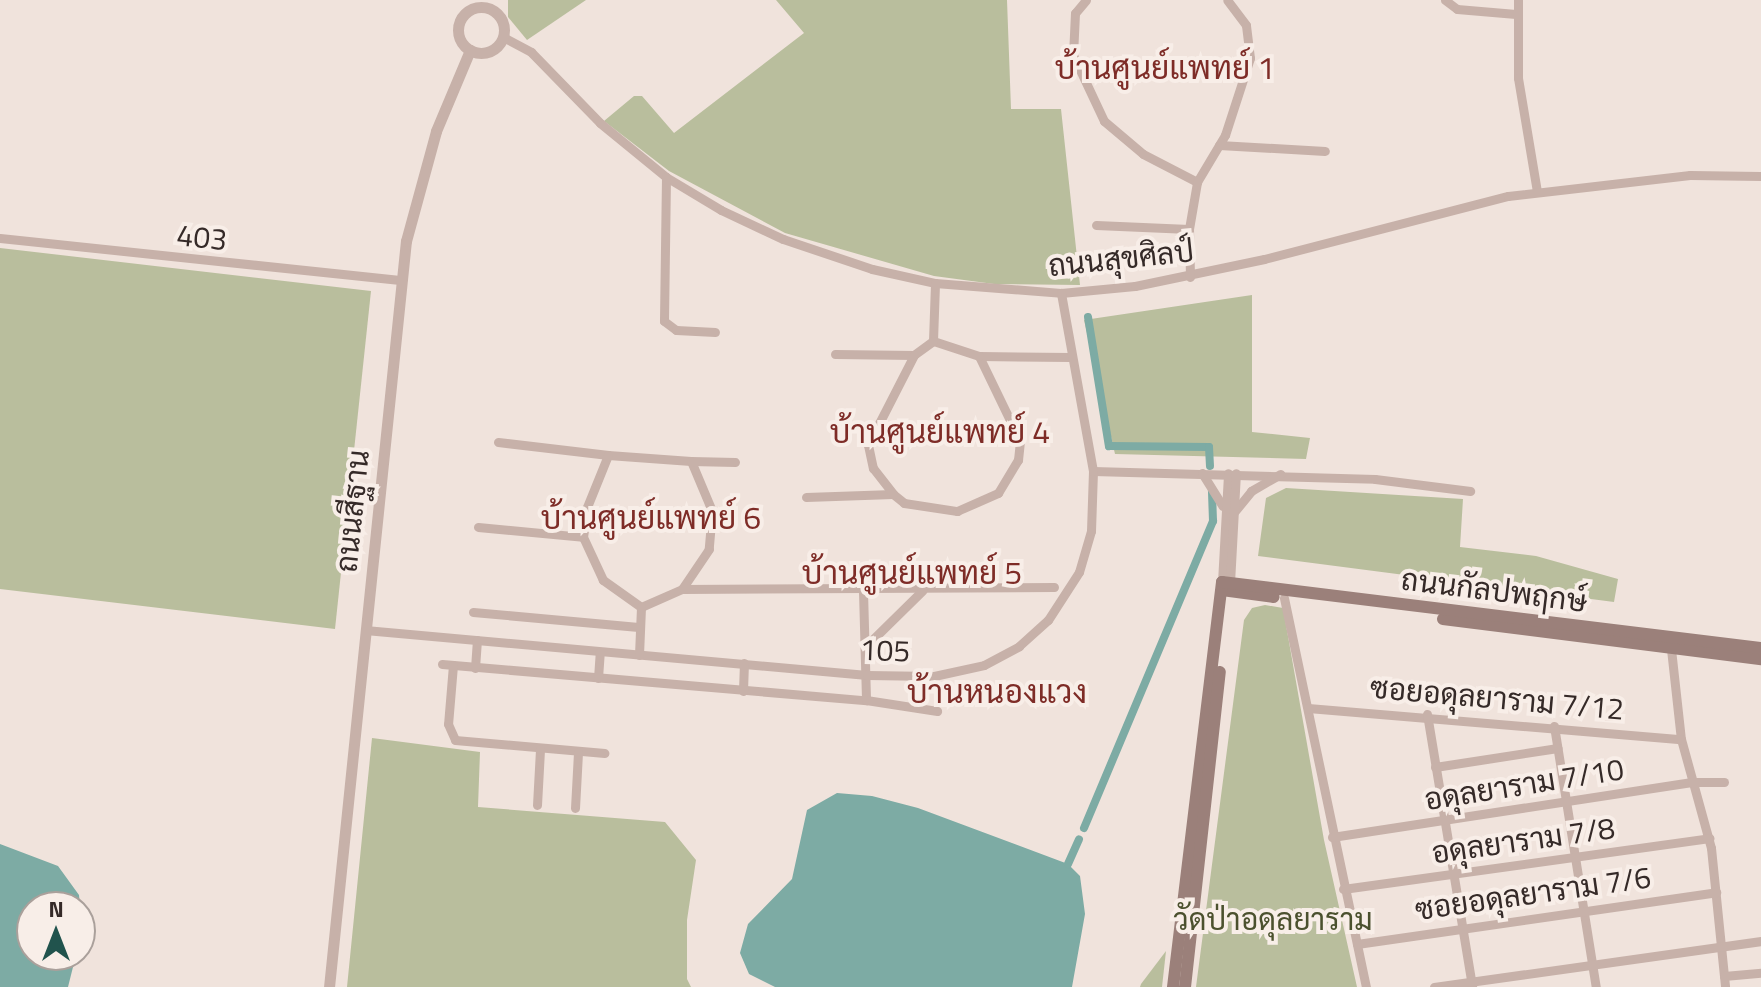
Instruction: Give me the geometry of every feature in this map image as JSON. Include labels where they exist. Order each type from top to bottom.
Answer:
[{"type":"main road","name":"ถนนกัลปพฤกษ์","points":[[1226,586],[1284,598],[1761,659]]},
{"type":"main road","name":"ถนนกัลปพฤกษ์","points":[[1226,586],[1761,648]]},
{"type":"main road","points":[[1173,987],[1226,586]]},
{"type":"main road","points":[[1185,987],[1226,586]]},
{"type":"street","points":[[1086,0],[1075,13],[1073,55],[1104,121],[1143,154],[1197,182]]},
{"type":"street","points":[[1190,277],[1189,229],[1197,182],[1219,145],[1250,58],[1246,25],[1227,0]]},
{"type":"street","points":[[1445,0],[1457,9],[1516,14]]},
{"type":"street","points":[[1518,0],[1518,78],[1537,191]]},
{"type":"street","name":"ถนนสีฐาน","points":[[329,987],[400,280],[419,182],[470,50],[459,35],[462,17],[479,7],[496,5],[504,25],[503,37]]},
{"type":"street","points":[[470,50],[493,49],[503,37]]},
{"type":"street","name":"ถนนสุขศิลป์","points":[[503,37],[531,52],[600,123],[666,177],[783,239],[872,269],[935,283],[1061,293],[1190,277],[1537,191],[1690,175],[1761,176]]},
{"type":"street","points":[[1219,145],[1325,151]]},
{"type":"street","points":[[666,177],[664,321],[676,330],[715,332]]},
{"type":"street","points":[[1096,225],[1189,229]]},
{"type":"street","name":"403","points":[[0,238],[400,280]]},
{"type":"street","points":[[933,341],[935,283]]},
{"type":"street","name":"105","points":[[365,630],[867,675],[961,672],[1003,655],[1035,633],[1079,572],[1091,531],[1093,471],[1070,357],[1061,293]]},
{"type":"street","points":[[933,341],[914,355],[872,429],[868,445],[873,468],[904,503],[957,511],[998,493],[1008,483],[1018,460],[1017,427],[979,356]]},
{"type":"street","points":[[933,341],[979,356],[1070,357]]},
{"type":"street","points":[[835,354],[914,355]]},
{"type":"street","points":[[498,442],[608,455],[735,462]]},
{"type":"street","points":[[608,455],[590,499],[583,537],[603,580],[641,607]]},
{"type":"street","points":[[682,589],[709,549],[713,530],[712,511],[691,461]]},
{"type":"street","points":[[1093,471],[1280,474],[1470,491]]},
{"type":"street","points":[[1202,473],[1229,514]]},
{"type":"street","points":[[1226,586],[1232,473]]},
{"type":"street","points":[[1229,514],[1251,491],[1280,474]]},
{"type":"street","points":[[806,497],[893,494]]},
{"type":"street","points":[[478,527],[583,537]]},
{"type":"street","points":[[641,607],[682,589],[863,591],[1054,587]]},
{"type":"street","points":[[867,645],[923,590]]},
{"type":"street","points":[[863,591],[867,645],[866,700]]},
{"type":"street","points":[[1284,598],[1366,987]]},
{"type":"street","points":[[639,655],[641,607]]},
{"type":"street","points":[[473,612],[638,627]]},
{"type":"street","points":[[475,668],[477,640]]},
{"type":"street","points":[[1671,649],[1681,739],[1709,838],[1725,982],[1761,973]]},
{"type":"street","points":[[598,678],[600,652]]},
{"type":"street","points":[[743,691],[744,663]]},
{"type":"street","points":[[442,664],[866,700],[937,711]]},
{"type":"street","points":[[453,665],[451,737],[540,749],[604,753]]},
{"type":"street","name":"ซอยอดุลยาราม 7/12","points":[[1308,708],[1427,714],[1681,739]]},
{"type":"street","points":[[1427,714],[1460,927],[1472,984]]},
{"type":"street","points":[[1554,726],[1578,857],[1596,987]]},
{"type":"street","points":[[1435,767],[1558,748]]},
{"type":"street","points":[[537,805],[540,749]]},
{"type":"street","points":[[575,808],[578,752]]},
{"type":"street","name":"อดุลยาราม 7/10","points":[[1332,837],[1692,782],[1724,782]]},
{"type":"street","name":"อดุลยาราม 7/8","points":[[1343,889],[1709,838]]},
{"type":"street","name":"ซอยอดุลยาราม 7/6","points":[[1357,944],[1716,892]]},
{"type":"street","points":[[1434,987],[1761,941]]},
{"type":"green space","points":[[508,0],[586,0],[527,40],[508,17]]},
{"type":"green space","points":[[776,0],[1007,0],[1011,109],[1061,109],[1080,285],[994,284],[934,276],[785,233],[669,171],[604,121],[634,96],[642,96],[674,133],[804,33]]},
{"type":"green space","points":[[0,248],[371,291],[335,629],[0,589]]},
{"type":"green space","points":[[1252,295],[1252,432],[1310,438],[1306,459],[1115,454],[1084,320]]},
{"type":"green space","points":[[1286,488],[1463,499],[1460,547],[1536,556],[1618,579],[1614,602],[1258,556],[1266,498]]},
{"type":"green space","name":"วัดป่าอดุลยาราม","points":[[1265,605],[1283,608],[1324,840],[1357,987],[1196,987],[1244,620],[1252,608]]},
{"type":"green space","points":[[372,738],[480,752],[478,807],[665,822],[696,860],[687,920],[687,979],[691,987],[347,987]]},
{"type":"green space","points":[[1166,951],[1162,987],[1140,987],[1141,984]]},
{"type":"water","points":[[837,793],[872,796],[918,808],[1068,864],[1080,876],[1085,914],[1072,987],[775,987],[749,974],[740,953],[748,924],[792,879],[807,810]]},
{"type":"water","points":[[0,844],[58,866],[76,891],[16,891],[16,971],[72,971],[68,987],[0,987]]},
{"type":"waterway","points":[[1088,317],[1109,446],[1209,447],[1210,466]]},
{"type":"waterway","points":[[1084,828],[1213,521],[1212,490]]},
{"type":"waterway","points":[[1068,864],[1079,839]]},
{"type":"district","name":"บ้านศูนย์แพทย์ 1","points":[[1165,67]]},
{"type":"district","name":"บ้านศูนย์แพทย์ 4","points":[[940,431]]},
{"type":"district","name":"บ้านศูนย์แพทย์ 6","points":[[651,517]]},
{"type":"district","name":"บ้านศูนย์แพทย์ 5","points":[[912,572]]},
{"type":"district","name":"บ้านหนองแวง","points":[[997,691]]}]
